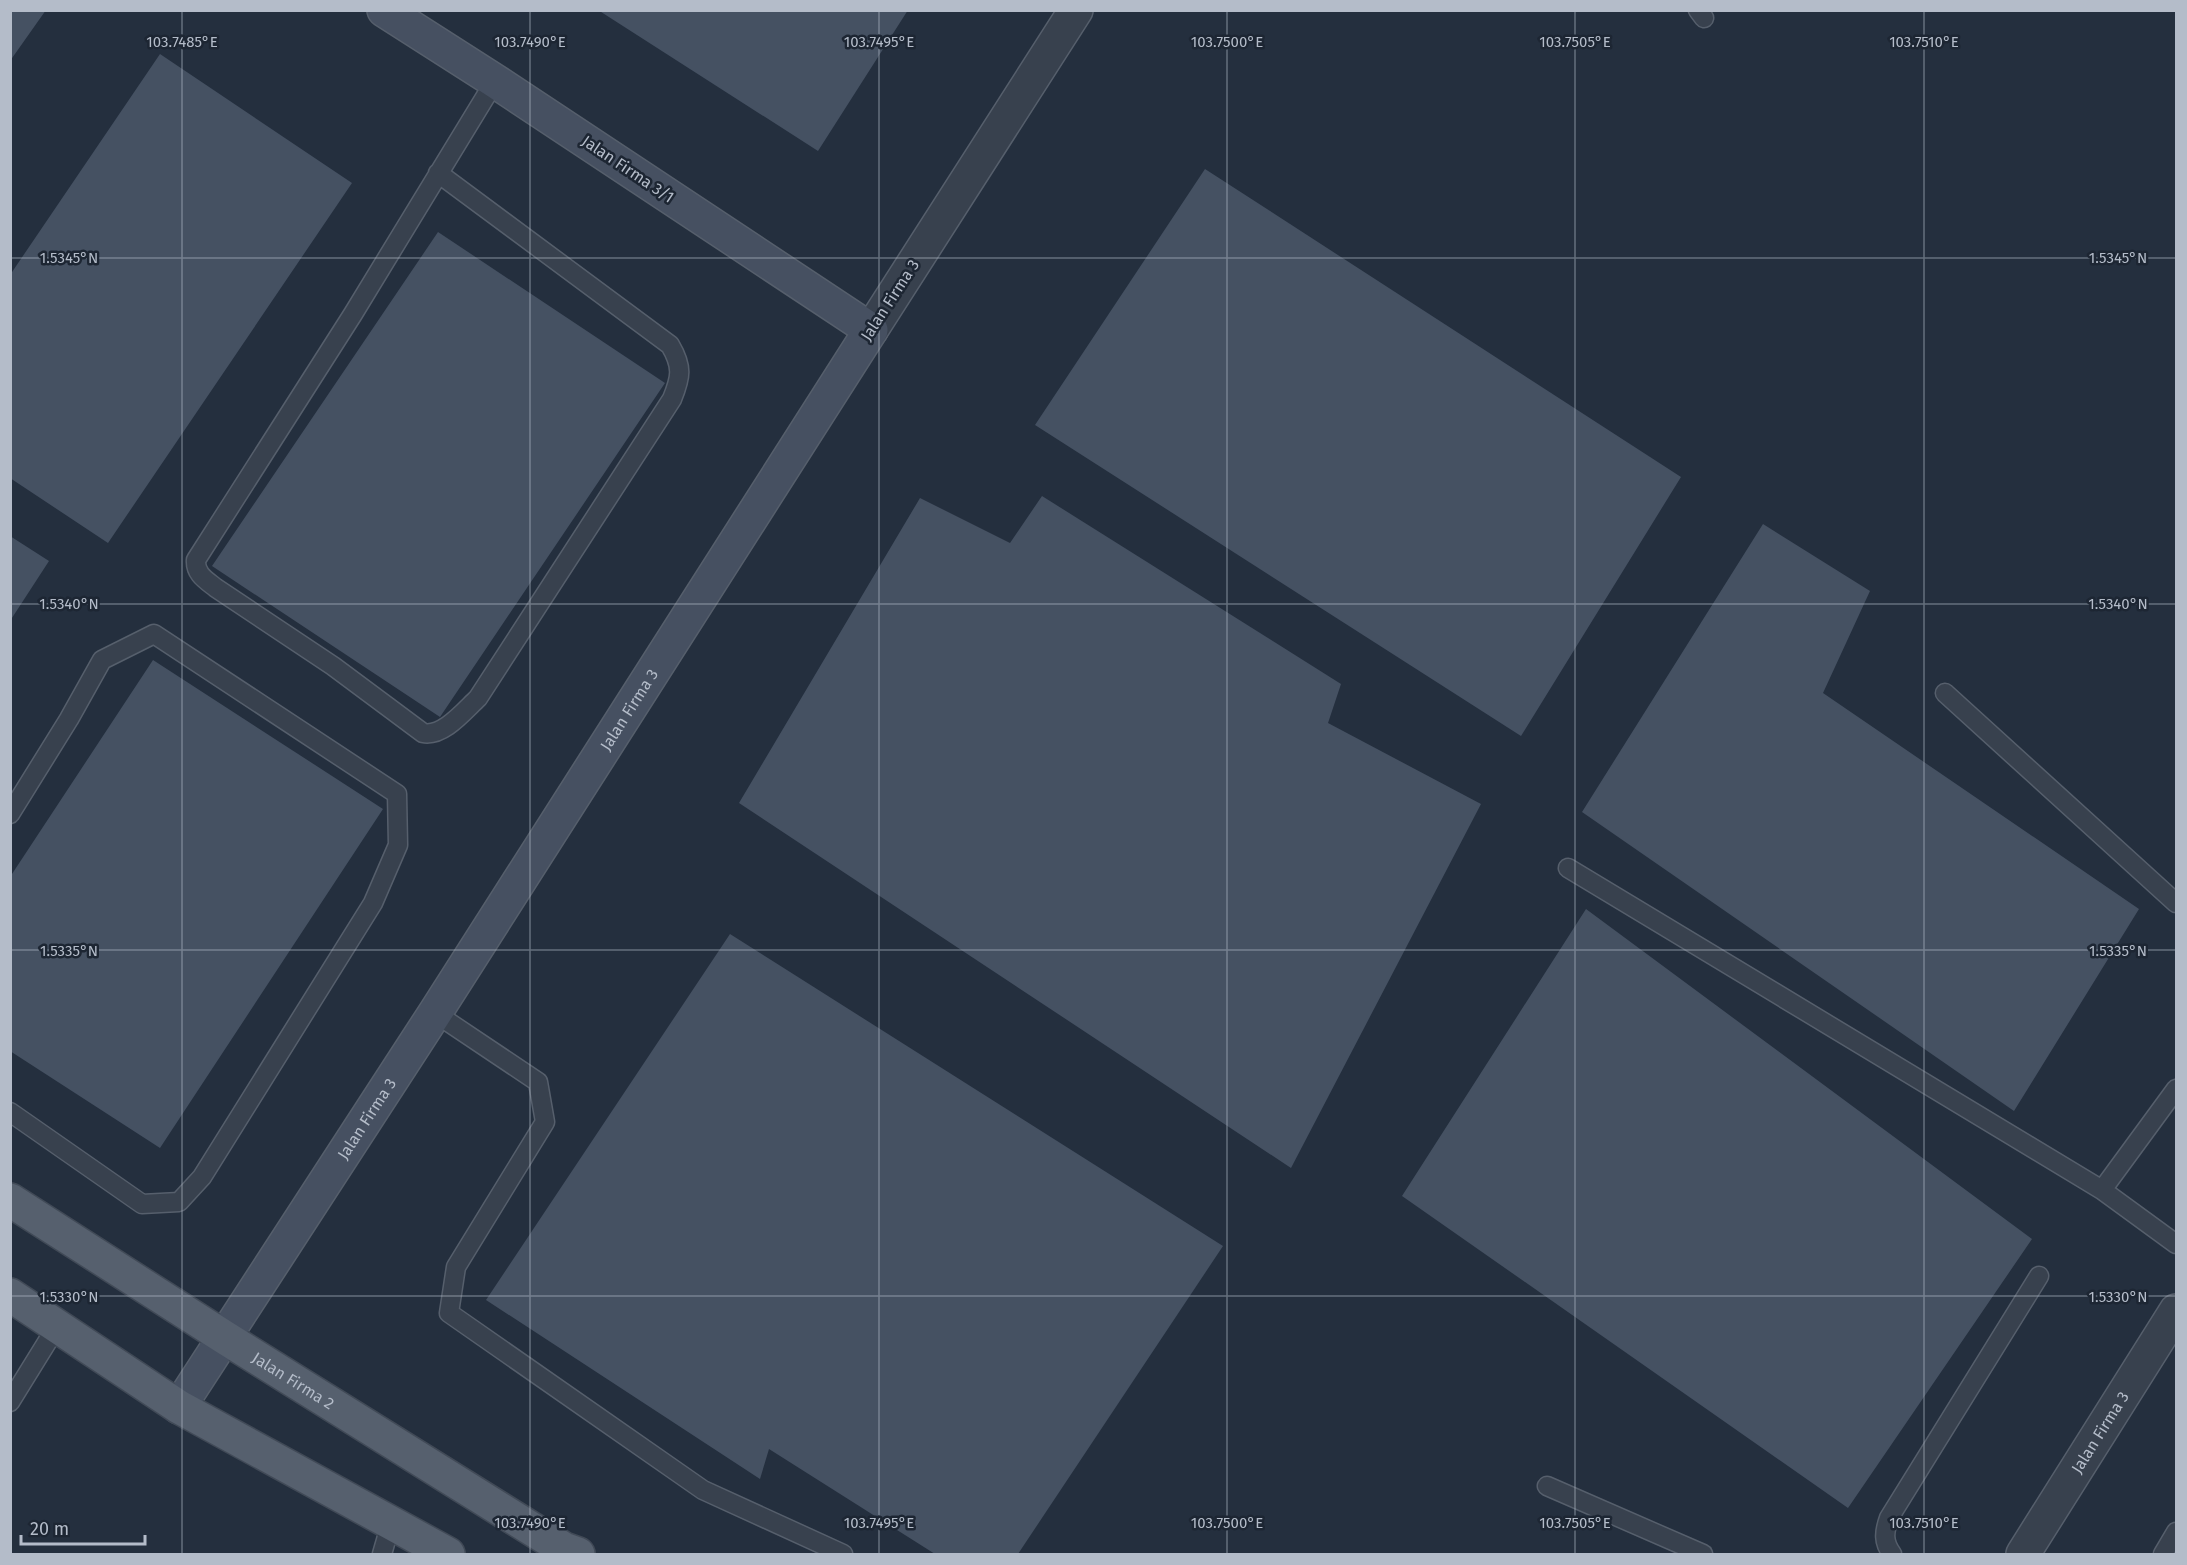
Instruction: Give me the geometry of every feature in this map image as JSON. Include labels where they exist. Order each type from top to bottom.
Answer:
[{"type":"main road","name":"Jalan Firma 2","points":[[10,1200],[224,1337],[564,1549],[578,1554]]},
{"type":"main road","points":[[10,1296],[179,1407],[448,1554]]},
{"type":"street","name":"Jalan Firma 3/1","points":[[384,10],[871,330]]},
{"type":"street","name":"Jalan Firma 3","points":[[179,1407],[435,1013],[1076,10]]},
{"type":"street","name":"Jalan Firma 3","points":[[2023,1554],[2176,1311]]},
{"type":"lane","points":[[438,174],[670,345],[676,356],[680,378],[672,399],[478,698],[447,725],[430,734],[423,733],[333,666],[216,588],[201,576],[196,560],[353,314],[438,174],[495,81]]},
{"type":"lane","points":[[10,814],[69,719],[102,660],[154,634],[397,794],[398,845],[373,903],[202,1177],[179,1202],[142,1204],[10,1112]]},
{"type":"lane","points":[[1945,693],[2176,903]]},
{"type":"lane","points":[[1568,868],[2102,1190],[2176,1244]]},
{"type":"lane","points":[[435,1013],[538,1082],[545,1122],[456,1267],[449,1313],[703,1490],[843,1554]]},
{"type":"lane","points":[[2102,1190],[2176,1089]]},
{"type":"lane","points":[[1892,1554],[1885,1542],[1885,1529],[1889,1518],[2039,1276]]},
{"type":"lane","points":[[10,1402],[57,1326]]},
{"type":"lane","points":[[1547,1486],[1702,1554]]},
{"type":"lane","points":[[382,1554],[391,1523]]},
{"type":"lane","points":[[2163,1554],[2176,1532]]},
{"type":"building","points":[[10,10],[46,10],[10,61]]},
{"type":"building","points":[[598,10],[908,10],[818,151]]},
{"type":"building","points":[[160,54],[352,183],[108,543],[10,478],[10,275]]},
{"type":"building","points":[[1205,169],[1681,477],[1521,736],[1035,425]]},
{"type":"building","points":[[438,232],[665,383],[440,717],[212,566]]},
{"type":"building","points":[[1042,496],[1341,684],[1328,723],[1481,804],[1291,1168],[739,803],[920,498],[1010,543]]},
{"type":"building","points":[[1763,524],[1870,591],[1823,693],[2139,909],[2014,1111],[1582,812]]},
{"type":"building","points":[[10,536],[49,561],[10,621]]},
{"type":"building","points":[[153,660],[383,809],[160,1148],[10,1051],[10,877]]},
{"type":"building","points":[[1586,909],[2032,1239],[1848,1508],[1402,1196]]},
{"type":"building","points":[[730,934],[1223,1246],[1018,1554],[935,1554],[769,1449],[760,1479],[486,1300]]}]
